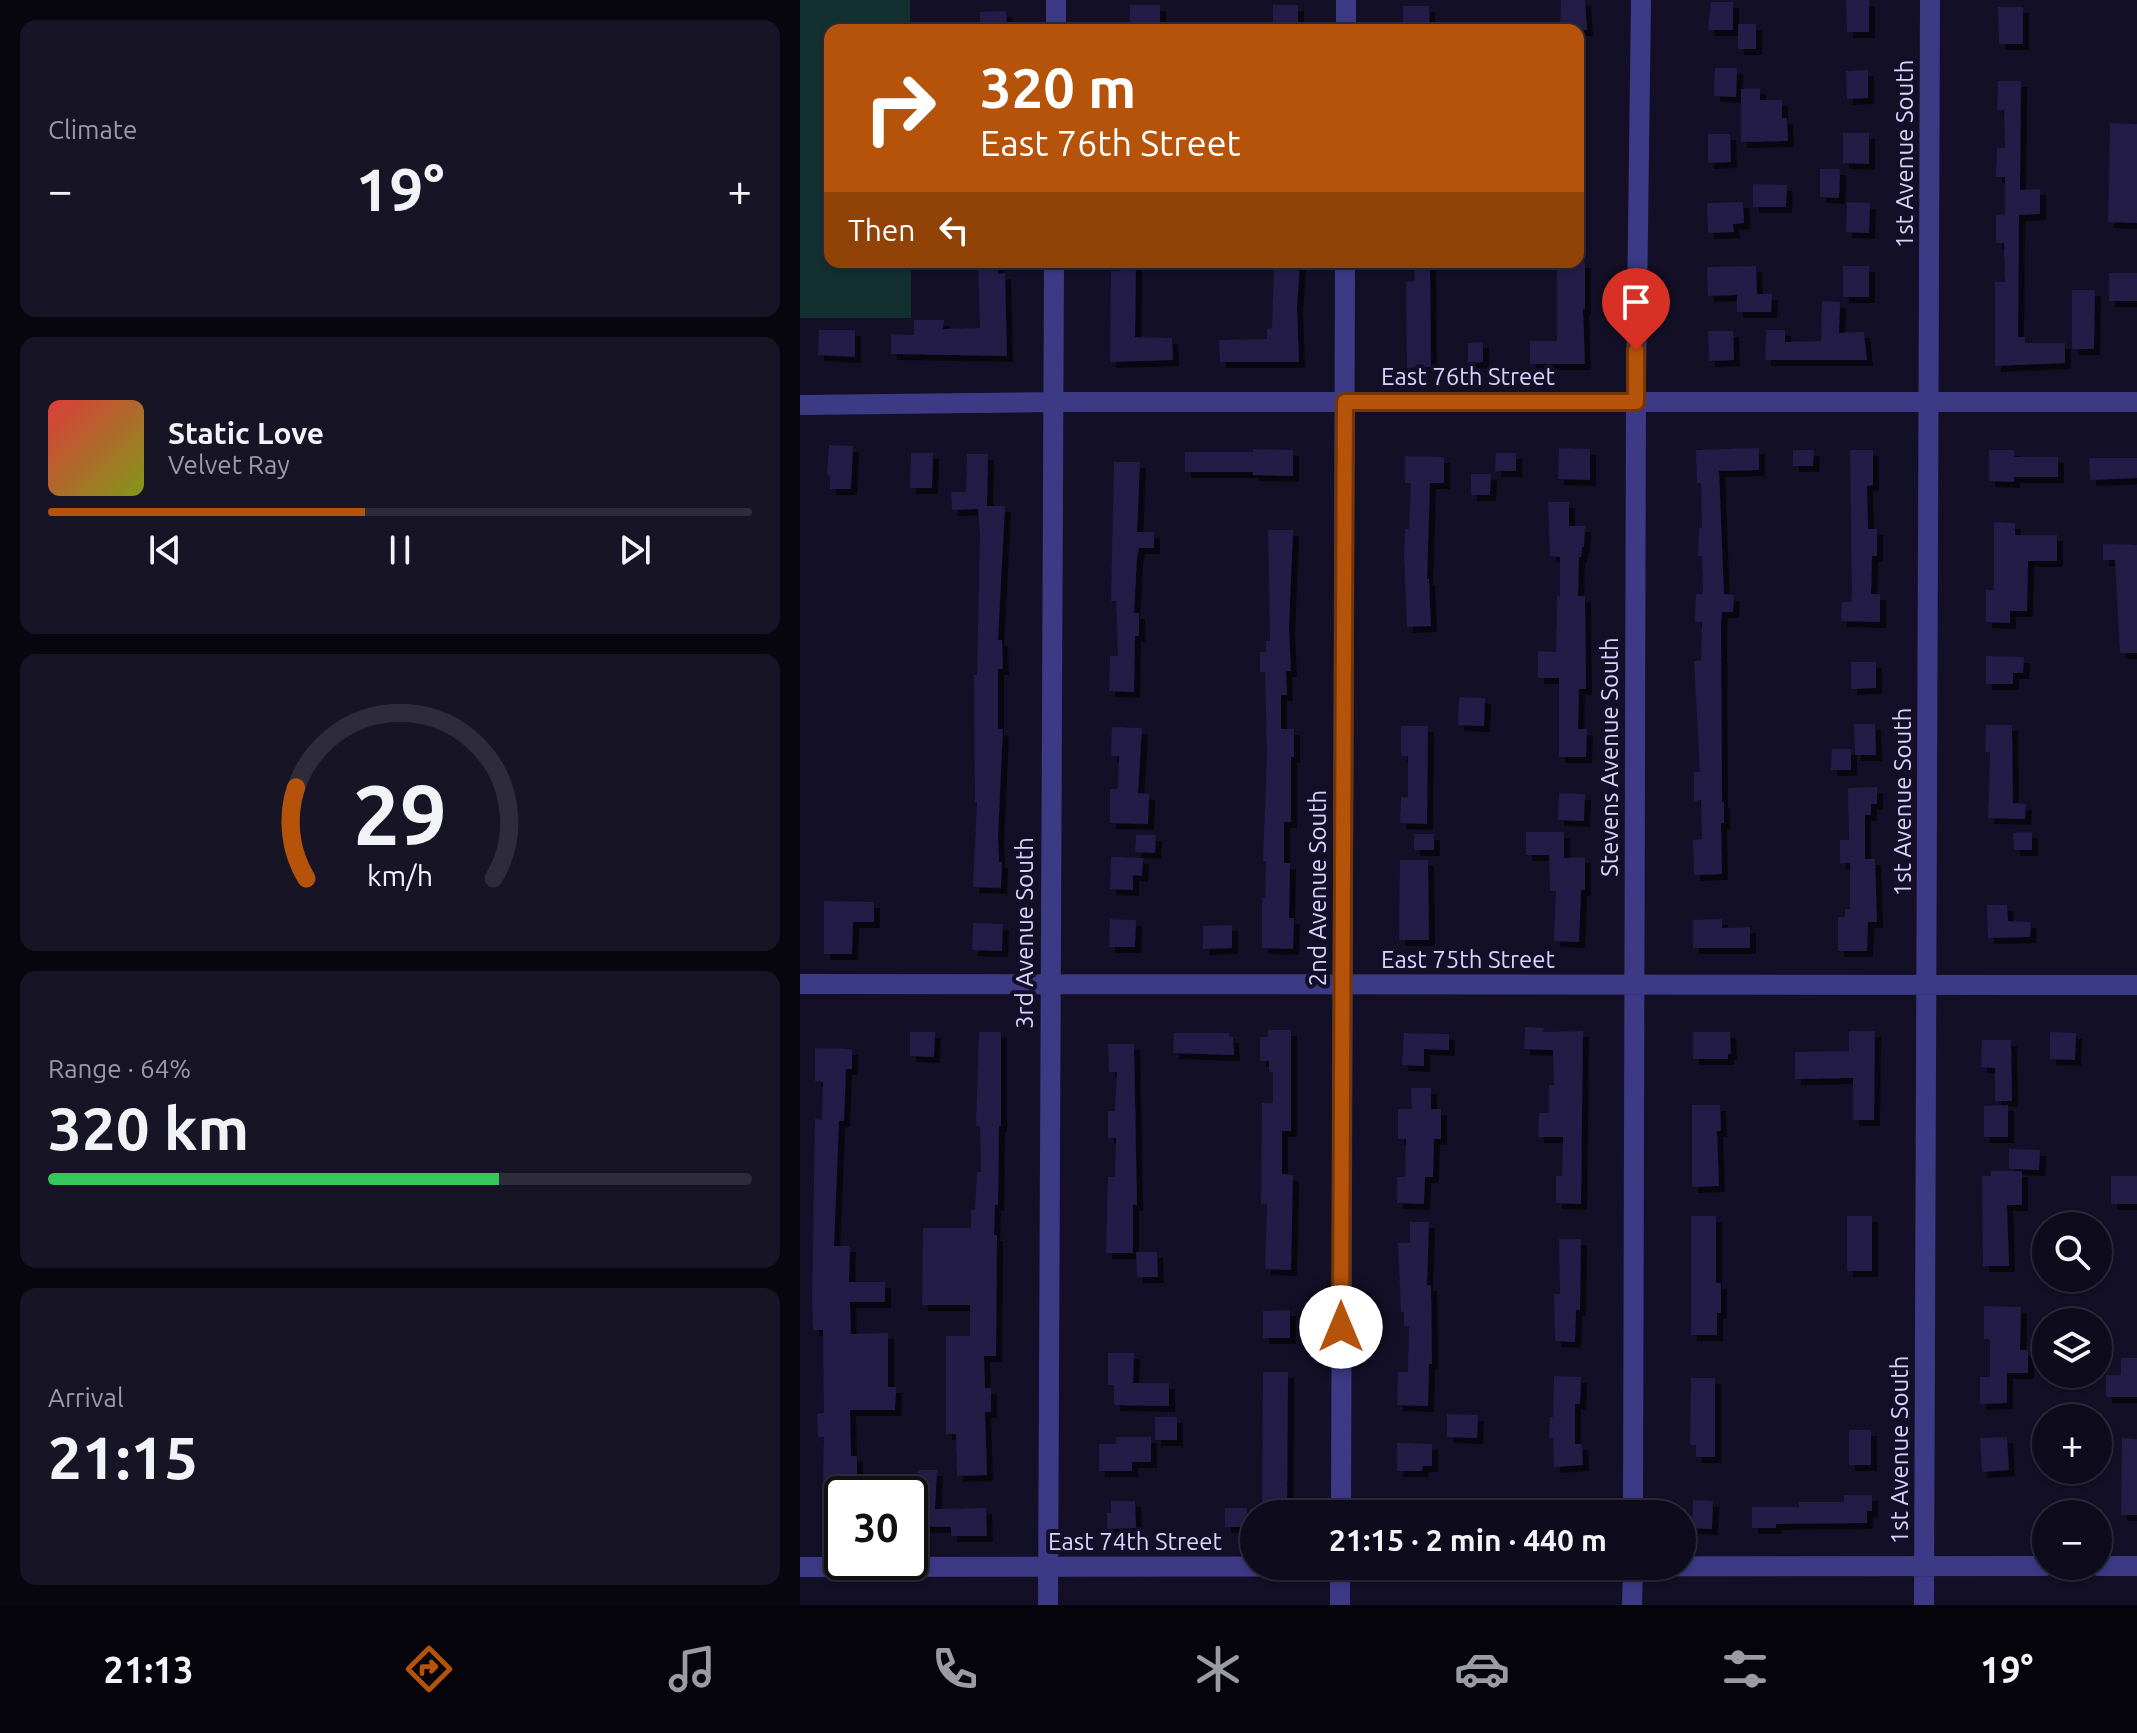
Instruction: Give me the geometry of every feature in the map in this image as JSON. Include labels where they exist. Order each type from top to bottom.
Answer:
[{"type":"street","points":[[1056,0],[1056,24]]},
{"type":"street","points":[[1346,0],[1346,24]]},
{"type":"street","name":"Stevens Avenue South","points":[[1633,1500],[1636,402],[1641,0]]},
{"type":"street","name":"1st Avenue South","points":[[1924,1605],[1930,0]]},
{"type":"street","name":"3rd Avenue South","points":[[1048,1605],[1054,268]]},
{"type":"street","name":"2nd Avenue South","points":[[1341,1500],[1345,268]]},
{"type":"street","name":"East 76th Street","points":[[800,405],[1053,402],[2137,402]]},
{"type":"street","name":"East 75th Street","points":[[800,984],[2137,985]]},
{"type":"street","name":"East 74th Street","points":[[1696,1567],[2032,1566]]},
{"type":"street","points":[[2112,1566],[2137,1566]]},
{"type":"street","name":"East 74th Street","points":[[800,1567],[1240,1567]]},
{"type":"street","points":[[1340,1580],[1340,1605]]},
{"type":"street","points":[[1632,1605],[1633,1580]]},
{"type":"green space","points":[[800,0],[910,0],[910,24],[824,24],[824,268],[911,268],[911,318],[800,318]]},
{"type":"building","points":[[1561,0],[1585,0],[1587,30],[1584,30],[1584,24],[1560,24]]},
{"type":"building","points":[[1846,0],[1869,0],[1869,32],[1847,32]]},
{"type":"building","points":[[1711,2],[1733,2],[1733,30],[1708,30]]},
{"type":"building","points":[[1130,5],[1160,5],[1160,24],[1130,24]]},
{"type":"building","points":[[1273,5],[1298,5],[1298,24],[1273,24]]},
{"type":"building","points":[[1403,6],[1429,6],[1430,24],[1403,24]]},
{"type":"building","points":[[1998,7],[2023,7],[2023,44],[1999,44]]},
{"type":"building","points":[[1006,11],[1007,24],[980,24],[980,12]]},
{"type":"building","points":[[1738,24],[1756,24],[1756,49],[1738,49]]},
{"type":"building","points":[[1715,68],[1737,68],[1736,97],[1714,96]]},
{"type":"building","points":[[1868,70],[1868,98],[1847,99],[1846,71]]},
{"type":"building","points":[[1998,81],[2021,81],[2020,190],[2040,189],[2040,214],[2019,215],[2018,337],[2025,337],[2025,343],[2065,343],[2065,363],[1995,366],[1995,282],[2005,282],[2004,243],[1996,243],[1996,215],[2005,214],[2005,177],[1996,177],[1997,148],[2005,148],[2004,110],[1997,110]]},
{"type":"building","points":[[1760,88],[1760,100],[1782,100],[1782,118],[1787,118],[1788,141],[1741,142],[1741,89]]},
{"type":"building","points":[[2110,123],[2137,124],[2137,223],[2108,222]]},
{"type":"building","points":[[1843,133],[1869,133],[1869,164],[1843,163]]},
{"type":"building","points":[[1708,134],[1730,134],[1731,162],[1708,163]]},
{"type":"building","points":[[1820,169],[1840,169],[1839,198],[1820,197]]},
{"type":"building","points":[[1753,184],[1787,185],[1786,207],[1753,207]]},
{"type":"building","points":[[1743,202],[1744,223],[1733,224],[1734,232],[1708,233],[1707,203]]},
{"type":"building","points":[[1847,202],[1870,203],[1869,233],[1846,232]]},
{"type":"building","points":[[1585,262],[1585,364],[1530,364],[1530,341],[1557,341],[1557,268],[1584,268]]},
{"type":"building","points":[[1756,266],[1757,294],[1772,294],[1771,312],[1737,312],[1737,295],[1708,296],[1707,267]]},
{"type":"building","points":[[1843,266],[1869,266],[1869,297],[1843,297]]},
{"type":"building","points":[[978,268],[998,268],[998,274],[1005,273],[1007,356],[891,354],[891,334],[914,335],[914,320],[944,320],[943,329],[980,328]]},
{"type":"building","points":[[1119,268],[1136,268],[1135,337],[1172,338],[1173,360],[1110,362],[1111,271],[1119,271]]},
{"type":"building","points":[[1274,268],[1300,268],[1299,362],[1220,362],[1219,340],[1267,339],[1267,329],[1272,328]]},
{"type":"building","points":[[1414,268],[1430,268],[1431,367],[1407,368],[1406,282],[1415,281]]},
{"type":"building","points":[[2109,273],[2137,273],[2137,301],[2109,301]]},
{"type":"building","points":[[2072,290],[2095,290],[2094,349],[2072,349]]},
{"type":"building","points":[[1822,301],[1840,302],[1839,333],[1864,332],[1867,360],[1765,360],[1766,330],[1785,330],[1785,342],[1821,341]]},
{"type":"building","points":[[819,330],[855,330],[855,357],[818,355]]},
{"type":"building","points":[[1708,331],[1733,331],[1734,360],[1709,361]]},
{"type":"building","points":[[1483,342],[1483,362],[1468,363],[1468,343]]},
{"type":"building","points":[[829,445],[853,446],[851,489],[830,489],[830,476],[827,475]]},
{"type":"building","points":[[1559,448],[1590,449],[1590,480],[1558,479]]},
{"type":"building","points":[[1759,448],[1759,470],[1719,471],[1724,594],[1734,595],[1733,612],[1722,612],[1721,623],[1722,874],[1694,875],[1693,840],[1702,839],[1701,800],[1694,801],[1694,772],[1700,772],[1694,661],[1701,660],[1702,622],[1695,622],[1696,594],[1703,594],[1702,556],[1698,556],[1699,528],[1702,528],[1701,483],[1697,483],[1696,450]]},
{"type":"building","points":[[1253,449],[1293,450],[1293,476],[1253,475],[1253,472],[1185,472],[1185,452],[1253,452]]},
{"type":"building","points":[[1793,450],[1814,450],[1813,466],[1793,466]]},
{"type":"building","points":[[1850,450],[1873,450],[1873,485],[1867,486],[1868,529],[1877,529],[1877,556],[1872,556],[1871,594],[1880,594],[1880,622],[1841,621],[1842,602],[1851,602],[1852,594]]},
{"type":"building","points":[[1989,450],[2014,450],[2014,457],[2058,457],[2058,477],[2014,477],[2014,482],[1989,481]]},
{"type":"building","points":[[911,453],[933,453],[932,488],[910,488]]},
{"type":"building","points":[[1496,453],[1516,453],[1516,471],[1495,471]]},
{"type":"building","points":[[967,454],[988,454],[987,506],[1005,506],[998,640],[1002,640],[1003,669],[998,669],[998,729],[1003,729],[998,837],[999,862],[1002,862],[1001,888],[973,887],[977,802],[974,675],[977,675],[980,535],[978,509],[952,510],[951,492],[966,492]]},
{"type":"building","points":[[1405,456],[1444,457],[1444,483],[1430,483],[1427,579],[1431,626],[1407,627],[1404,554],[1405,529],[1409,529],[1411,483],[1405,483]]},
{"type":"building","points":[[2089,458],[2137,458],[2137,478],[2090,480]]},
{"type":"building","points":[[1114,462],[1140,462],[1137,532],[1154,532],[1154,548],[1139,548],[1137,557],[1134,613],[1139,613],[1139,636],[1135,636],[1134,692],[1109,691],[1110,656],[1118,656],[1116,601],[1111,601]]},
{"type":"building","points":[[1471,474],[1491,474],[1490,495],[1471,495]]},
{"type":"building","points":[[1548,502],[1569,502],[1569,526],[1585,526],[1584,547],[1579,557],[1578,596],[1585,596],[1586,689],[1579,689],[1578,729],[1587,729],[1586,757],[1559,757],[1559,678],[1538,678],[1538,651],[1556,652],[1557,596],[1560,596],[1560,557],[1550,556]]},
{"type":"building","points":[[1994,522],[2015,523],[2015,535],[2057,535],[2057,561],[2028,561],[2027,611],[2010,611],[2010,623],[1986,622],[1986,590],[1994,590]]},
{"type":"building","points":[[1268,530],[1293,530],[1289,627],[1291,671],[1286,671],[1287,695],[1281,695],[1281,729],[1294,729],[1291,822],[1284,822],[1284,863],[1290,863],[1289,918],[1294,918],[1293,949],[1262,948],[1267,756],[1265,672],[1260,672],[1260,652],[1266,652],[1266,641],[1270,641]]},
{"type":"building","points":[[2103,544],[2137,545],[2137,653],[2120,653],[2115,560],[2103,560]]},
{"type":"building","points":[[1986,656],[2024,657],[2023,673],[2013,673],[2013,684],[1986,684]]},
{"type":"building","points":[[1851,662],[1876,662],[1876,688],[1851,689]]},
{"type":"building","points":[[1459,697],[1485,698],[1484,726],[1458,725]]},
{"type":"building","points":[[1854,724],[1875,724],[1876,755],[1855,755]]},
{"type":"building","points":[[1986,725],[2012,725],[2013,803],[2026,804],[2025,819],[1988,818],[1990,752],[1985,752]]},
{"type":"building","points":[[1401,726],[1428,726],[1427,824],[1400,823],[1401,797],[1408,797],[1408,756],[1401,756]]},
{"type":"building","points":[[1112,727],[1142,728],[1138,793],[1149,794],[1148,824],[1110,823],[1110,789],[1118,789],[1119,756],[1111,756]]},
{"type":"building","points":[[1832,749],[1851,749],[1851,770],[1831,770]]},
{"type":"building","points":[[1877,787],[1877,804],[1871,804],[1871,815],[1865,815],[1865,859],[1875,859],[1877,922],[1868,922],[1867,951],[1838,951],[1838,917],[1845,917],[1845,909],[1850,909],[1850,863],[1840,863],[1840,840],[1849,840],[1848,788]]},
{"type":"building","points":[[1559,793],[1585,794],[1584,821],[1558,820]]},
{"type":"building","points":[[1526,832],[1564,832],[1564,858],[1585,857],[1579,942],[1554,941],[1556,891],[1550,891],[1549,855],[1526,855]]},
{"type":"building","points":[[2032,832],[2032,850],[2014,850],[2013,833]]},
{"type":"building","points":[[1414,834],[1434,834],[1434,850],[1414,850]]},
{"type":"building","points":[[1136,835],[1156,835],[1155,853],[1135,852]]},
{"type":"building","points":[[1111,857],[1143,858],[1142,876],[1133,875],[1133,890],[1110,889]]},
{"type":"building","points":[[1400,860],[1428,860],[1429,940],[1399,940]]},
{"type":"building","points":[[824,901],[874,902],[874,922],[853,922],[852,954],[824,954]]},
{"type":"building","points":[[1987,905],[2007,905],[2008,921],[2031,922],[2030,937],[1988,938]]},
{"type":"building","points":[[1110,919],[1136,920],[1135,947],[1109,947]]},
{"type":"building","points":[[1722,919],[1722,928],[1750,927],[1750,948],[1693,948],[1693,920]]},
{"type":"building","points":[[973,923],[1003,924],[1002,951],[972,950]]},
{"type":"building","points":[[1232,925],[1232,948],[1203,949],[1203,926]]},
{"type":"building","points":[[1525,1027],[1544,1028],[1543,1032],[1583,1031],[1581,1204],[1556,1203],[1556,1176],[1562,1176],[1563,1137],[1538,1137],[1539,1113],[1549,1113],[1549,1085],[1554,1085],[1553,1050],[1524,1049]]},
{"type":"building","points":[[1268,1030],[1291,1030],[1291,1131],[1282,1131],[1282,1174],[1293,1175],[1291,1270],[1265,1269],[1267,1204],[1261,1204],[1262,1103],[1273,1103],[1273,1072],[1269,1072],[1269,1061],[1260,1061],[1260,1037],[1268,1037]]},
{"type":"building","points":[[1849,1031],[1875,1031],[1874,1120],[1853,1120],[1853,1078],[1795,1079],[1795,1052],[1849,1051]]},
{"type":"building","points":[[910,1032],[935,1032],[934,1057],[910,1056]]},
{"type":"building","points":[[979,1032],[1001,1032],[1001,1126],[994,1235],[997,1235],[996,1356],[984,1356],[985,1388],[991,1388],[991,1412],[985,1412],[987,1475],[957,1476],[956,1434],[946,1434],[946,1336],[970,1336],[970,1305],[922,1305],[923,1228],[971,1228],[977,1172],[981,1172],[980,1126],[976,1126]]},
{"type":"building","points":[[1693,1032],[1730,1032],[1731,1054],[1728,1054],[1728,1059],[1693,1059]]},
{"type":"building","points":[[2050,1032],[2076,1033],[2075,1060],[2050,1059]]},
{"type":"building","points":[[1174,1033],[1229,1033],[1229,1037],[1233,1037],[1234,1055],[1173,1053]]},
{"type":"building","points":[[1404,1033],[1449,1034],[1449,1050],[1424,1049],[1424,1066],[1402,1065]]},
{"type":"building","points":[[1982,1040],[2011,1040],[2012,1101],[1995,1101],[1995,1068],[1981,1067]]},
{"type":"building","points":[[1108,1044],[1134,1044],[1137,1205],[1133,1205],[1133,1253],[1106,1253],[1108,1177],[1115,1177],[1116,1138],[1108,1138],[1108,1111],[1115,1111],[1117,1072],[1109,1072]]},
{"type":"building","points":[[815,1048],[852,1049],[852,1069],[846,1069],[844,1121],[839,1121],[834,1246],[850,1246],[849,1282],[885,1282],[885,1302],[850,1302],[851,1334],[888,1333],[888,1387],[896,1387],[895,1410],[850,1410],[851,1456],[857,1456],[857,1476],[824,1476],[824,1528],[822,1528],[824,1437],[818,1437],[817,1414],[824,1413],[823,1330],[813,1330],[812,1297],[815,1119],[822,1120],[823,1082],[815,1081]]},
{"type":"building","points":[[1411,1088],[1431,1088],[1431,1109],[1441,1109],[1441,1139],[1434,1139],[1433,1177],[1425,1177],[1424,1204],[1397,1203],[1397,1177],[1405,1177],[1406,1139],[1398,1139],[1398,1109],[1412,1109]]},
{"type":"building","points":[[1692,1105],[1720,1105],[1721,1131],[1717,1131],[1719,1186],[1692,1187]]},
{"type":"building","points":[[2008,1105],[2008,1137],[1984,1137],[1984,1106]]},
{"type":"building","points":[[2009,1149],[2040,1150],[2039,1170],[2009,1169]]},
{"type":"building","points":[[1991,1171],[2022,1171],[2022,1205],[2007,1205],[2009,1266],[1983,1266],[1982,1176],[1991,1176]]},
{"type":"building","points":[[2111,1176],[2137,1176],[2137,1204],[2111,1204]]},
{"type":"building","points":[[1691,1216],[1716,1216],[1716,1283],[1721,1283],[1717,1335],[1691,1335]]},
{"type":"building","points":[[1847,1216],[1872,1216],[1872,1271],[1847,1271]]},
{"type":"building","points":[[1410,1222],[1429,1222],[1427,1285],[1431,1285],[1432,1364],[1429,1364],[1428,1406],[1397,1405],[1398,1372],[1408,1372],[1409,1326],[1404,1326],[1404,1312],[1401,1312],[1398,1243],[1410,1243]]},
{"type":"building","points":[[1559,1239],[1581,1239],[1580,1310],[1576,1310],[1575,1342],[1555,1341],[1554,1294],[1560,1294]]},
{"type":"building","points":[[1136,1252],[1157,1252],[1158,1277],[1137,1277]]},
{"type":"building","points":[[1984,1306],[2021,1307],[2020,1350],[2028,1350],[2028,1373],[2007,1373],[2007,1403],[1980,1404],[1980,1377],[1990,1377],[1990,1339],[1984,1339]]},
{"type":"building","points":[[1290,1310],[1290,1338],[1263,1338],[1263,1311]]},
{"type":"building","points":[[1108,1353],[1134,1353],[1133,1383],[1169,1383],[1169,1406],[1114,1405],[1114,1385],[1108,1385]]},
{"type":"building","points":[[2121,1358],[2137,1358],[2137,1397],[2106,1397],[2106,1388],[2112,1388],[2112,1375],[2121,1375]]},
{"type":"building","points":[[1263,1372],[1288,1372],[1287,1500],[1262,1500]]},
{"type":"building","points":[[1554,1376],[1581,1377],[1580,1404],[1575,1404],[1575,1444],[1582,1444],[1583,1465],[1554,1467],[1553,1438],[1549,1438]]},
{"type":"building","points":[[1691,1378],[1715,1378],[1715,1457],[1696,1457],[1696,1445],[1690,1445]]},
{"type":"building","points":[[1447,1414],[1478,1415],[1477,1438],[1447,1437]]},
{"type":"building","points":[[1155,1417],[1177,1417],[1177,1440],[1155,1440]]},
{"type":"building","points":[[1849,1430],[1871,1430],[1871,1465],[1849,1465]]},
{"type":"building","points":[[1116,1437],[1151,1437],[1151,1462],[1132,1462],[1132,1471],[1099,1471],[1099,1444],[1116,1444]]},
{"type":"building","points":[[2007,1437],[2009,1470],[1982,1472],[1980,1438]]},
{"type":"building","points":[[2122,1438],[2137,1439],[2137,1515],[2121,1515]]},
{"type":"building","points":[[1397,1443],[1432,1444],[1432,1466],[1423,1466],[1422,1471],[1397,1471]]},
{"type":"building","points":[[918,1470],[937,1470],[935,1509],[986,1508],[987,1536],[951,1536],[951,1527],[928,1526],[928,1476],[918,1476]]},
{"type":"building","points":[[1844,1495],[1872,1495],[1872,1511],[1867,1511],[1867,1523],[1776,1524],[1776,1528],[1752,1528],[1752,1507],[1799,1507],[1799,1502],[1844,1502]]},
{"type":"building","points":[[1696,1500],[1713,1501],[1712,1529],[1696,1528]]},
{"type":"building","points":[[1111,1501],[1135,1501],[1136,1528],[1107,1529]]},
{"type":"building","points":[[1225,1508],[1240,1508],[1240,1527],[1225,1527]]},
{"type":"route","points":[[1341,1327],[1345,402],[1636,402],[1636,350]]}]
